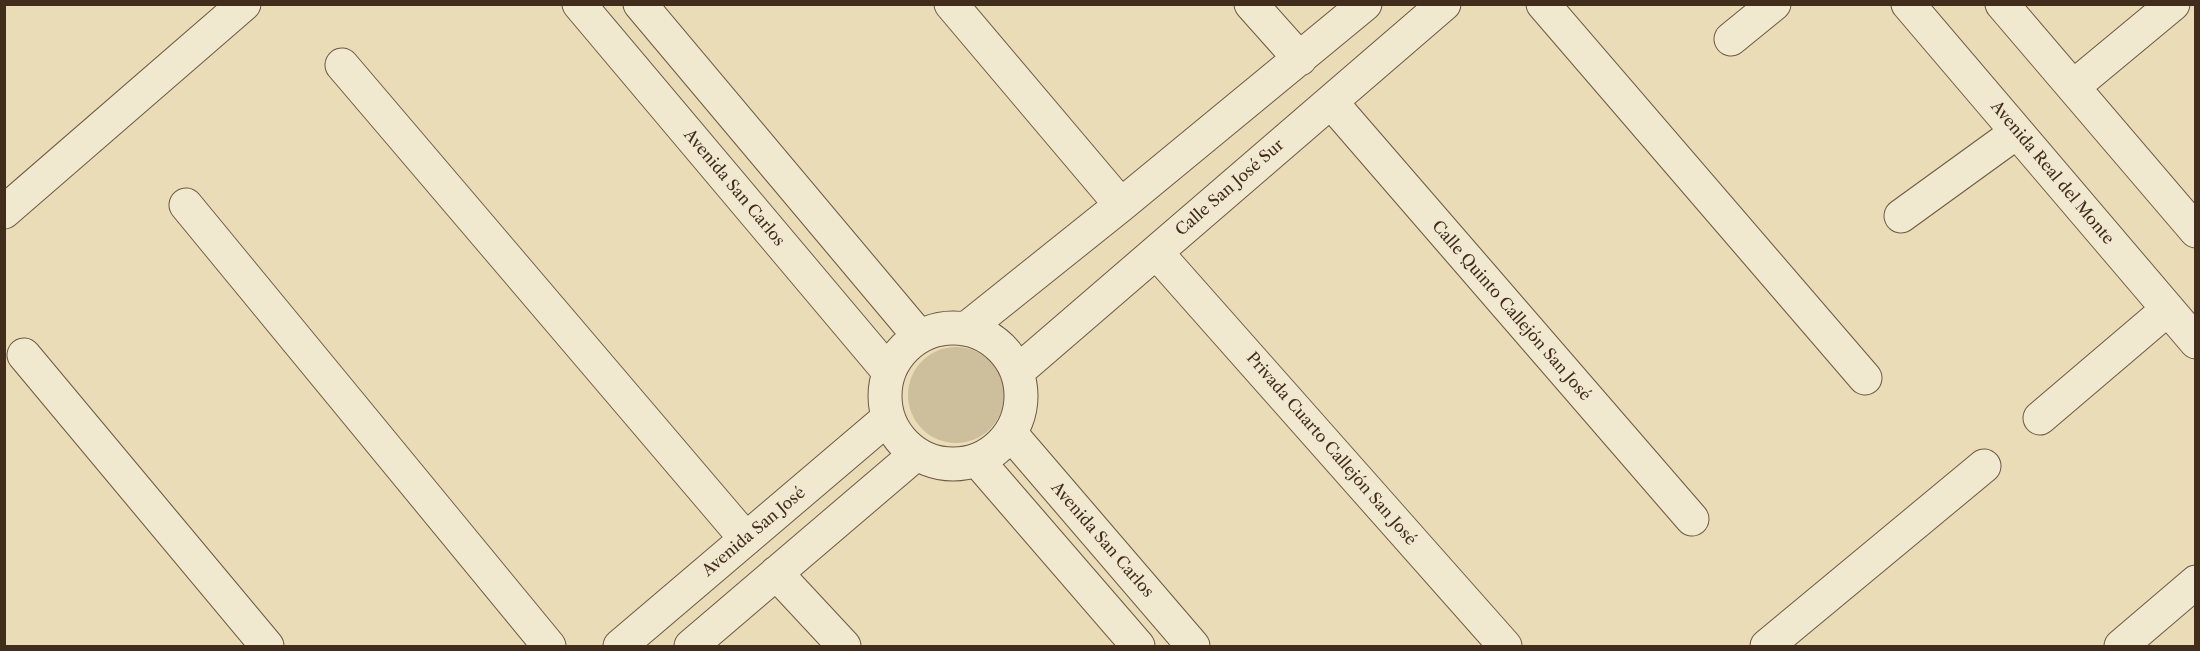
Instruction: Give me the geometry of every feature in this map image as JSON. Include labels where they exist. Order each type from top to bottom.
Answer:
[{"type":"street","points":[[4,212],[244,4]]},
{"type":"street","name":"Avenida San Carlos","points":[[579,4],[889,372]]},
{"type":"street","points":[[640,4],[920,336]]},
{"type":"street","points":[[951,4],[1121,206]]},
{"type":"street","points":[[1251,4],[1300,59]]},
{"type":"street","points":[[966,329],[1121,206],[1365,4]]},
{"type":"street","name":"Calle San José Sur","points":[[1017,372],[1444,4]]},
{"type":"street","points":[[1544,4],[1865,378]]},
{"type":"street","points":[[1731,39],[1774,4]]},
{"type":"street","name":"Avenida Real del Monte","points":[[1908,4],[2196,342]]},
{"type":"street","points":[[2002,4],[2196,231]]},
{"type":"street","points":[[2073,87],[2173,4]]},
{"type":"street","points":[[342,65],[746,539]]},
{"type":"street","name":"Calle Quinto Callejón San José","points":[[1331,102],[1692,519]]},
{"type":"street","points":[[1901,216],[2017,132]]},
{"type":"street","points":[[186,205],[549,646]]},
{"type":"street","name":"Privada Cuarto Callejón San José","points":[[1156,252],[1505,646]]},
{"type":"street","points":[[2040,418],[2168,309]]},
{"type":"street","points":[[942,328],[966,329],[988,337],[1006,353],[1017,372],[1022,393],[1020,414],[1011,434],[997,450],[978,461],[957,465],[936,463],[916,454],[900,439],[888,418],[884,395],[889,372],[901,351],[920,336],[942,328]]},
{"type":"street","points":[[24,355],[267,646]]},
{"type":"street","name":"Avenida San José","points":[[620,646],[888,418]]},
{"type":"street","name":"Avenida San Carlos","points":[[1011,434],[1193,646]]},
{"type":"street","points":[[691,646],[916,454]]},
{"type":"street","points":[[978,461],[1138,646]]},
{"type":"street","points":[[1767,646],[1984,466]]},
{"type":"street","points":[[776,573],[844,646]]},
{"type":"street","points":[[2121,646],[2196,582]]},
{"type":"shaded area","points":[[956,347],[974,350],[990,361],[1001,377],[1004,395],[1001,413],[990,429],[974,440],[956,443],[938,440],[922,429],[911,413],[908,395],[911,377],[922,361],[938,350]]}]
